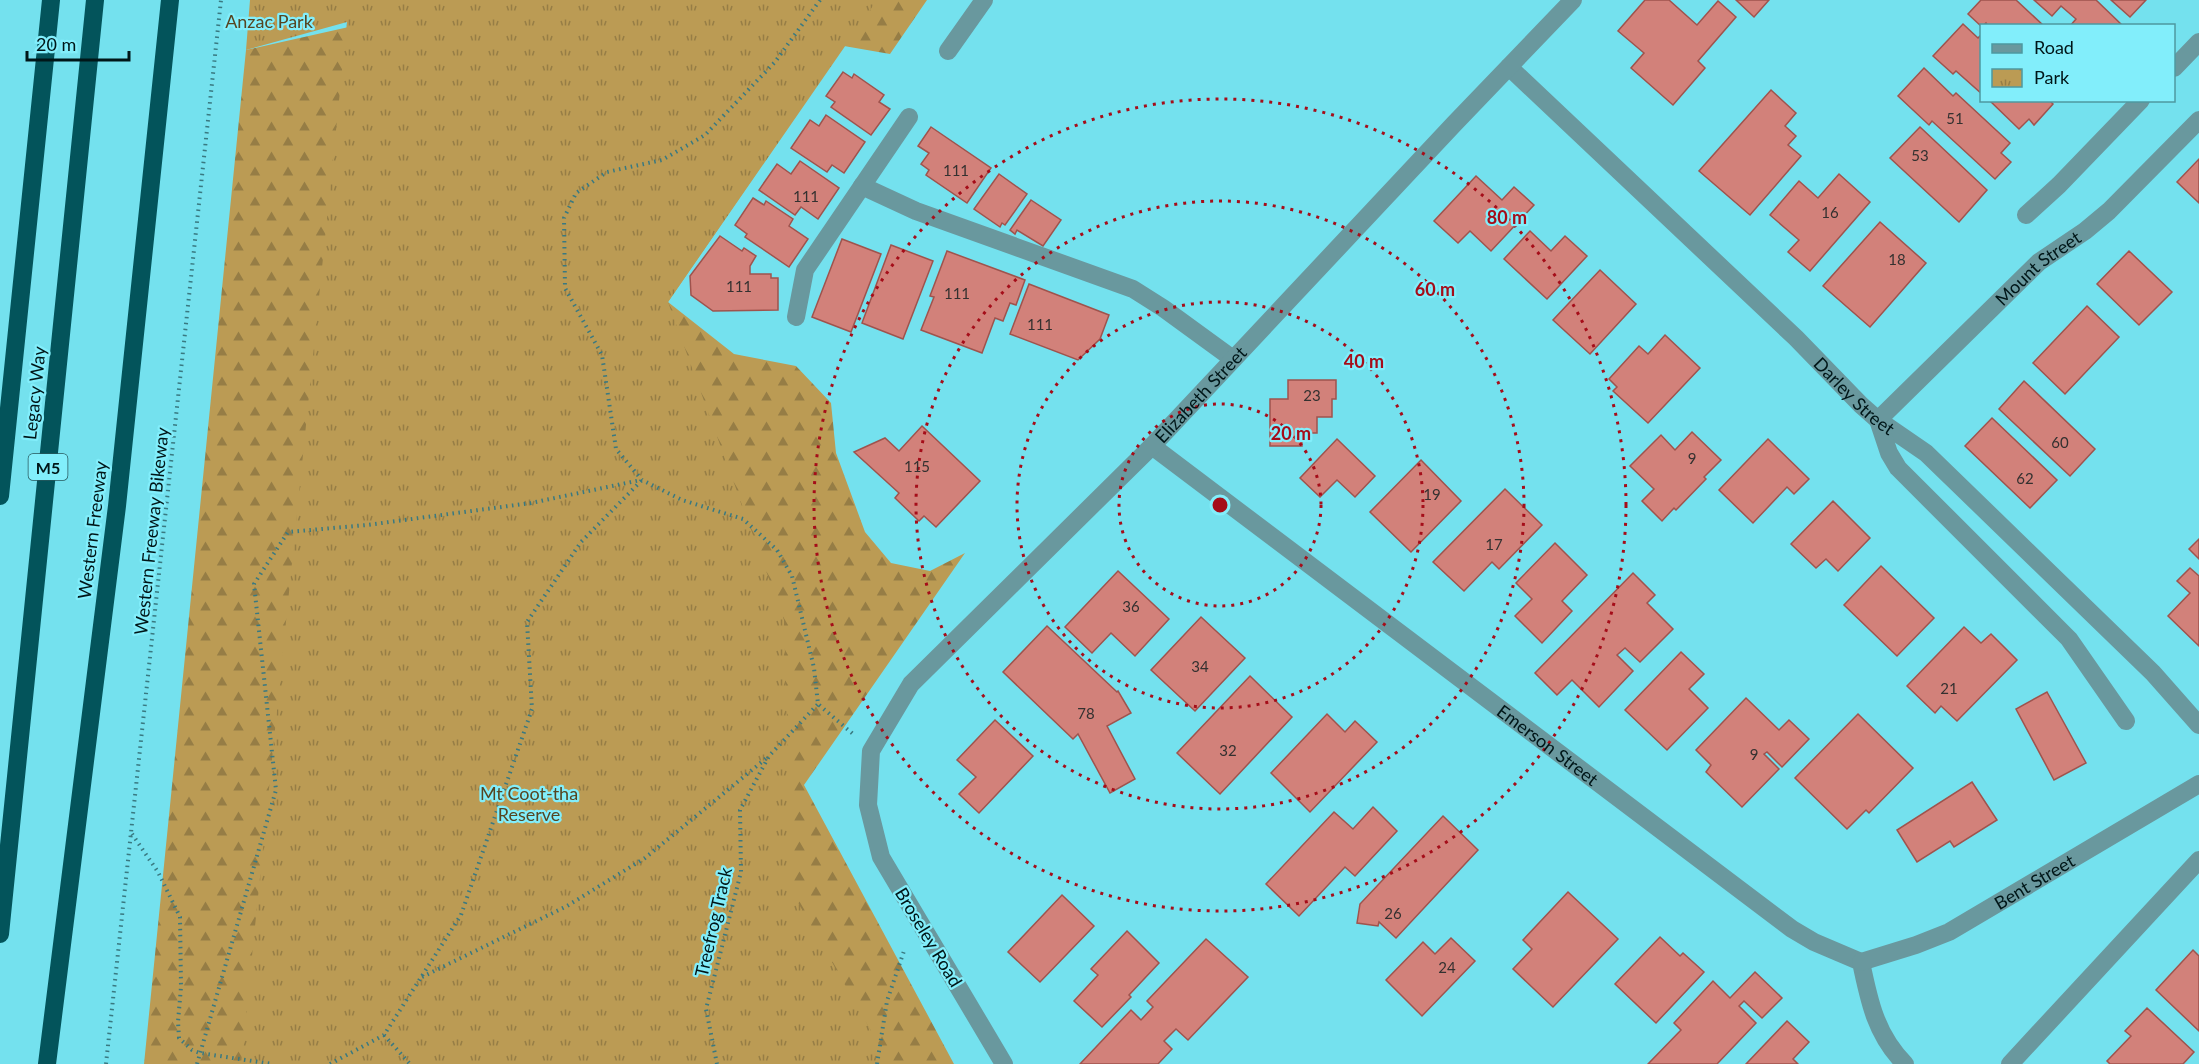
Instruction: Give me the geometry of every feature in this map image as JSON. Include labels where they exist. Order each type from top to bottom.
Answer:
[{"type":"highway","name":"Legacy Way","points":[[0,496],[51,0]]},
{"type":"highway","name":"Legacy Way","points":[[0,934],[95,0]]},
{"type":"highway","name":"Western Freeway","points":[[47,1064],[117,506],[170,0]]},
{"type":"street","points":[[948,51],[984,0]]},
{"type":"street","name":"Elizabeth Street","points":[[868,805],[871,751],[911,684],[1152,446],[1573,0]]},
{"type":"street","points":[[2175,67],[2199,42]]},
{"type":"street","name":"Darley Street","points":[[1509,67],[1796,338],[1847,392],[1878,420],[1926,453],[2153,673],[2199,725]]},
{"type":"street","points":[[2031,213],[2139,102]]},
{"type":"street","points":[[796,317],[805,270],[909,117]]},
{"type":"street","name":"Mount Street","points":[[1878,420],[2040,262],[2085,231],[2109,211],[2199,120]]},
{"type":"street","points":[[862,186],[916,211],[1133,290],[1163,308],[1233,359]]},
{"type":"street","points":[[1878,420],[1889,453],[1898,468],[2069,639],[2126,721]]},
{"type":"street","name":"Emerson Street","points":[[1152,446],[1792,929],[1814,942],[1861,962]]},
{"type":"street","name":"Bent Street","points":[[1861,962],[1949,932],[2199,784]]},
{"type":"street","name":"Broseley Road","points":[[868,805],[881,857],[1004,1064]]},
{"type":"street","points":[[2010,1064],[2199,860]]},
{"type":"street","points":[[1861,962],[1875,1021],[1888,1045],[1905,1064]]},
{"type":"path","name":"Western Freeway Bikeway","points":[[106,1064],[221,0]]},
{"type":"path","points":[[820,0],[775,62],[705,135],[662,160],[607,172],[576,193],[564,218],[565,288],[602,355],[616,449],[642,480],[682,500],[742,519],[777,550],[792,576],[814,668],[818,704],[871,751]]},
{"type":"path","points":[[330,1064],[384,1035],[461,915],[532,709],[527,622],[581,542],[642,480]]},
{"type":"path","points":[[198,1064],[276,790],[254,584],[288,532],[367,525],[531,503],[642,480]]},
{"type":"path","name":"Treefrog Track","points":[[717,1064],[706,1009],[741,872],[740,810],[769,756],[818,704]]},
{"type":"path","points":[[420,978],[567,906],[645,858],[769,756]]},
{"type":"path","points":[[132,834],[158,872],[180,917],[179,1038],[192,1050],[200,1053],[272,1064]]},
{"type":"path","points":[[877,1064],[887,1001],[916,915]]},
{"type":"path","points":[[384,1035],[410,1064]]},
{"type":"green space","name":"Mt Coot-tha Reserve","points":[[250,0],[877,0],[668,302],[784,620],[792,892],[890,1064],[241,1064],[347,22],[246,50]]},
{"type":"green space","name":"Mt Coot-tha Reserve","points":[[469,0],[927,0],[890,54],[844,46],[668,302],[734,354],[796,366],[831,403],[836,453],[865,532],[891,563],[930,571],[965,553],[804,785],[954,1064],[144,1064],[246,50]]},
{"type":"building","points":[[1645,0],[1669,0],[1697,25],[1718,1],[1736,17],[1698,61],[1705,68],[1673,105],[1631,68],[1644,53],[1618,31]]},
{"type":"building","points":[[1736,0],[1769,0],[1754,17]]},
{"type":"building","points":[[1981,0],[2016,0],[2042,24],[1986,23],[1980,25],[1968,14]]},
{"type":"building","points":[[2034,0],[2096,0],[2121,24],[2072,24],[2076,19],[2061,6],[2052,16]]},
{"type":"building","points":[[2111,0],[2146,0],[2130,17]]},
{"type":"building","points":[[1963,24],[1978,38],[1980,36],[1980,92],[1956,71],[1953,74],[1933,56]]},
{"type":"building","points":[[1924,68],[1953,96],[1956,93],[2010,143],[2001,153],[2011,162],[1995,179],[1932,121],[1929,125],[1898,96]]},
{"type":"building","points":[[843,72],[852,78],[854,74],[884,95],[879,102],[890,109],[871,135],[831,107],[835,102],[826,96]]},
{"type":"building","points":[[1771,90],[1796,113],[1785,126],[1796,136],[1788,145],[1801,156],[1750,215],[1699,171]]},
{"type":"building","points":[[1991,102],[2051,102],[2053,104],[2034,125],[2029,119],[2019,129]]},
{"type":"building","points":[[826,115],[865,142],[844,173],[832,165],[827,172],[791,148],[810,120],[819,126]]},
{"type":"building","points":[[931,127],[991,168],[967,203],[926,175],[929,170],[921,164],[929,153],[918,146]]},
{"type":"building","points":[[1920,127],[1987,190],[1959,222],[1890,158]]},
{"type":"building","points":[[2199,159],[2199,203],[2177,182]]},
{"type":"building","points":[[800,161],[839,188],[818,219],[801,207],[795,215],[759,190],[777,164],[791,174]]},
{"type":"building","points":[[999,174],[1027,194],[1005,225],[1002,223],[1000,227],[974,209]]},
{"type":"building","points":[[1839,174],[1870,202],[1810,271],[1788,252],[1799,240],[1770,215],[1799,181],[1818,198]]},
{"type":"building","points":[[1476,176],[1502,200],[1514,187],[1534,205],[1491,251],[1470,231],[1458,243],[1434,221]]},
{"type":"building","points":[[753,198],[764,205],[766,201],[793,219],[789,226],[808,239],[789,267],[745,237],[747,234],[735,225]]},
{"type":"building","points":[[1031,200],[1061,220],[1043,246],[1017,230],[1015,234],[1010,230]]},
{"type":"building","points":[[1880,222],[1926,263],[1870,327],[1823,286]]},
{"type":"building","points":[[1530,231],[1551,251],[1565,236],[1587,256],[1547,299],[1504,259]]},
{"type":"building","points":[[720,236],[742,251],[744,248],[756,256],[750,266],[750,274],[771,274],[771,278],[778,278],[778,310],[713,311],[691,295],[690,276]]},
{"type":"building","points":[[842,239],[881,254],[851,332],[812,317]]},
{"type":"building","points":[[891,245],[933,261],[903,339],[862,323]]},
{"type":"building","points":[[947,251],[1025,280],[1016,305],[1010,303],[1003,321],[995,318],[982,353],[921,330],[934,297],[930,296]]},
{"type":"building","points":[[2129,251],[2172,292],[2139,325],[2097,284]]},
{"type":"building","points":[[1600,270],[1636,304],[1590,354],[1553,320]]},
{"type":"building","points":[[1029,284],[1109,315],[1100,339],[1078,360],[1010,334]]},
{"type":"building","points":[[2087,306],[2119,337],[2065,394],[2033,363]]},
{"type":"building","points":[[1665,335],[1700,368],[1648,423],[1613,391],[1617,387],[1609,379],[1639,346],[1648,354]]},
{"type":"building","points":[[1288,380],[1336,380],[1336,399],[1332,399],[1332,417],[1317,417],[1317,433],[1302,433],[1302,446],[1270,446],[1270,399],[1288,399]]},
{"type":"building","points":[[2024,381],[2095,449],[2070,476],[1999,409]]},
{"type":"building","points":[[1992,418],[2057,480],[2030,508],[1965,446]]},
{"type":"building","points":[[922,426],[980,481],[936,527],[924,516],[919,521],[895,498],[899,493],[854,452],[885,438],[899,451]]},
{"type":"building","points":[[1692,432],[1721,460],[1704,477],[1706,479],[1662,521],[1642,501],[1654,489],[1630,466],[1661,435],[1675,450]]},
{"type":"building","points":[[1337,439],[1375,476],[1355,497],[1337,480],[1320,497],[1300,478]]},
{"type":"building","points":[[1768,439],[1809,479],[1794,494],[1787,487],[1753,523],[1719,490]]},
{"type":"building","points":[[1421,460],[1461,501],[1411,552],[1370,512]]},
{"type":"building","points":[[1505,489],[1542,525],[1499,569],[1492,562],[1464,591],[1433,562]]},
{"type":"building","points":[[1833,501],[1870,538],[1838,571],[1826,559],[1816,568],[1791,544]]},
{"type":"building","points":[[2199,539],[2199,559],[2189,549]]},
{"type":"building","points":[[1555,543],[1587,575],[1562,601],[1572,611],[1542,643],[1515,616],[1532,599],[1516,583]]},
{"type":"building","points":[[1881,566],[1934,618],[1897,656],[1844,605]]},
{"type":"building","points":[[2190,568],[2199,576],[2199,646],[2168,616],[2190,593],[2177,581]]},
{"type":"building","points":[[1118,571],[1169,619],[1135,656],[1111,633],[1092,653],[1065,627]]},
{"type":"building","points":[[1633,573],[1655,595],[1647,603],[1673,629],[1640,662],[1625,648],[1617,655],[1633,671],[1599,707],[1572,680],[1557,695],[1535,673]]},
{"type":"building","points":[[1201,617],[1245,658],[1195,711],[1151,670]]},
{"type":"building","points":[[1047,626],[1118,691],[1131,713],[1107,726],[1135,779],[1110,793],[1078,734],[1073,739],[1003,672]]},
{"type":"building","points":[[1964,627],[1981,643],[1991,634],[2017,660],[1957,721],[1941,706],[1935,713],[1907,686]]},
{"type":"building","points":[[1681,652],[1704,674],[1689,689],[1708,708],[1667,750],[1625,710]]},
{"type":"building","points":[[1250,676],[1292,717],[1220,794],[1177,753]]},
{"type":"building","points":[[2047,692],[2086,763],[2054,780],[2016,709]]},
{"type":"building","points":[[1746,698],[1779,730],[1789,720],[1809,739],[1782,767],[1767,752],[1764,754],[1779,769],[1742,807],[1706,772],[1711,765],[1696,750]]},
{"type":"building","points":[[1327,714],[1345,732],[1355,721],[1377,742],[1310,812],[1271,773]]},
{"type":"building","points":[[1858,714],[1913,768],[1869,813],[1866,810],[1847,829],[1795,778]]},
{"type":"building","points":[[995,720],[1033,756],[979,813],[959,794],[976,777],[957,760]]},
{"type":"building","points":[[1972,782],[1997,820],[1954,847],[1950,841],[1917,862],[1897,830]]},
{"type":"building","points":[[1373,807],[1397,831],[1355,876],[1345,867],[1299,916],[1266,884],[1334,812],[1353,829]]},
{"type":"building","points":[[1443,816],[1478,850],[1396,938],[1379,922],[1378,926],[1357,923],[1360,904]]},
{"type":"building","points":[[1568,892],[1618,939],[1553,1007],[1513,969],[1532,949],[1523,940]]},
{"type":"building","points":[[1062,895],[1094,926],[1040,982],[1008,952]]},
{"type":"building","points":[[1127,931],[1159,963],[1102,1027],[1074,1001],[1098,975],[1091,969]]},
{"type":"building","points":[[1660,937],[1680,956],[1683,953],[1704,972],[1656,1023],[1615,984]]},
{"type":"building","points":[[1451,938],[1475,961],[1422,1016],[1386,980],[1423,942],[1435,954]]},
{"type":"building","points":[[1206,939],[1248,977],[1188,1040],[1176,1029],[1164,1041],[1172,1049],[1158,1064],[1080,1064],[1131,1010],[1141,1020],[1153,1007],[1147,1001]]},
{"type":"building","points":[[2193,950],[2199,956],[2199,1031],[2156,990]]},
{"type":"building","points":[[1755,972],[1782,998],[1762,1018],[1744,1001],[1739,1006],[1756,1023],[1717,1064],[1648,1064],[1681,1030],[1674,1023],[1713,981],[1730,998]]},
{"type":"building","points":[[2147,1008],[2194,1052],[2183,1064],[2110,1064],[2107,1061],[2131,1036],[2125,1031]]},
{"type":"building","points":[[1787,1021],[1809,1042],[1793,1059],[1798,1064],[1746,1064]]},
{"type":"park label","name":"Anzac Park","points":[[269,21]]}]
